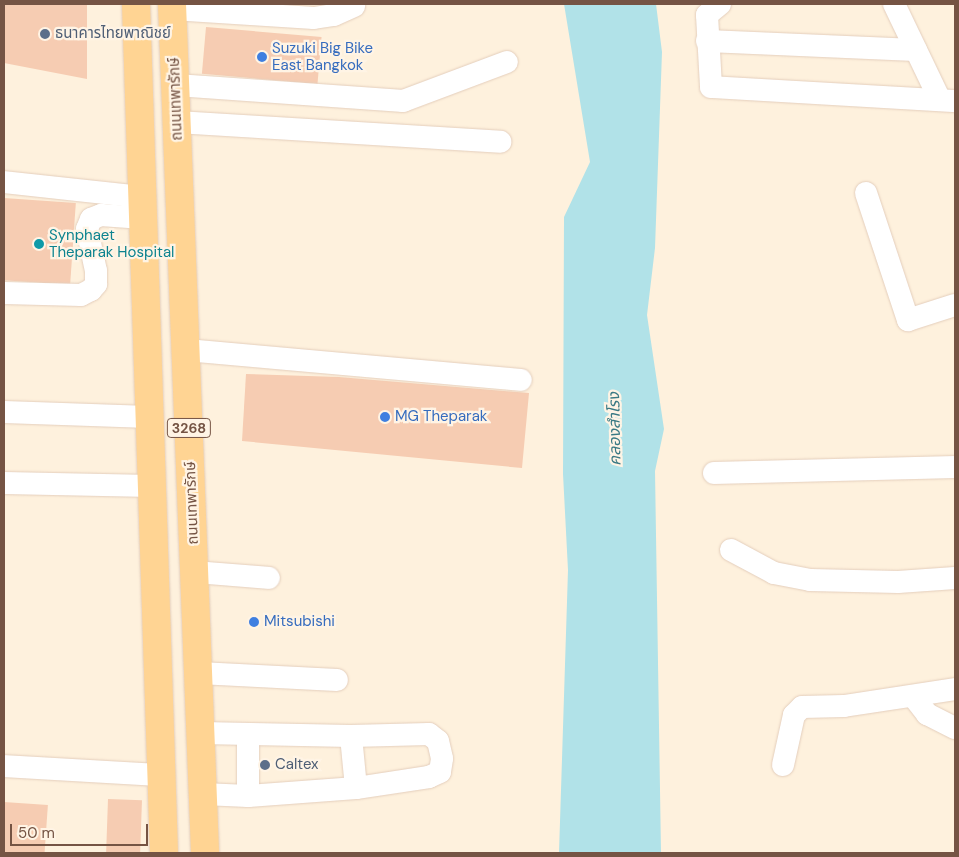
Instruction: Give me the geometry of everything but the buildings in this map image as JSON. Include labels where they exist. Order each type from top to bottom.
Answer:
[{"type":"main road","name":"3268","points":[[136,4],[164,853]]},
{"type":"main road","name":"ถนนเทพารักษ์","points":[[172,6],[205,853]]},
{"type":"street","points":[[720,4],[707,15],[711,87],[948,100]]},
{"type":"street","points":[[894,4],[916,50],[948,100]]},
{"type":"street","points":[[172,6],[314,18],[334,15],[354,6]]},
{"type":"street","points":[[707,41],[916,50]]},
{"type":"street","points":[[176,85],[403,101],[507,62]]},
{"type":"street","points":[[177,122],[500,142]]},
{"type":"street","points":[[4,182],[143,208]]},
{"type":"street","points":[[866,193],[908,320],[955,305]]},
{"type":"street","points":[[4,293],[81,295],[91,290],[96,284],[96,271],[87,229],[91,219],[100,215],[143,208]]},
{"type":"street","points":[[186,350],[521,380]]},
{"type":"street","points":[[4,412],[149,418]]},
{"type":"street","points":[[714,473],[955,467]]},
{"type":"street","points":[[4,483],[152,486]]},
{"type":"street","points":[[731,550],[774,573],[810,580],[898,582],[955,578]]},
{"type":"street","points":[[195,572],[269,578]]},
{"type":"street","points":[[199,673],[337,680]]},
{"type":"street","points":[[783,765],[794,715],[802,706],[844,706],[955,689]]},
{"type":"street","points":[[914,696],[927,714],[955,728]]},
{"type":"street","points":[[201,733],[248,736],[429,734],[438,741],[442,759],[440,772],[429,777],[356,788],[248,796],[203,794]]},
{"type":"street","points":[[248,736],[248,796]]},
{"type":"street","points":[[351,736],[356,788]]},
{"type":"street","points":[[4,766],[161,775]]},
{"type":"water","name":"คลองสำโรง","points":[[564,4],[656,4],[662,52],[655,248],[647,315],[664,429],[655,471],[661,853],[559,853],[568,570],[563,474],[564,217],[590,162]]},
{"type":"place","name":"ธนาคารไทยพาณิชย์","points":[[45,34]]},
{"type":"place","name":"Suzuki Big Bike East Bangkok","points":[[262,57]]},
{"type":"place","name":"Synphaet Theparak Hospital","points":[[39,244]]},
{"type":"place","name":"MG Theparak","points":[[385,417]]},
{"type":"place","name":"Mitsubishi","points":[[254,622]]},
{"type":"place","name":"Caltex","points":[[265,765]]}]
